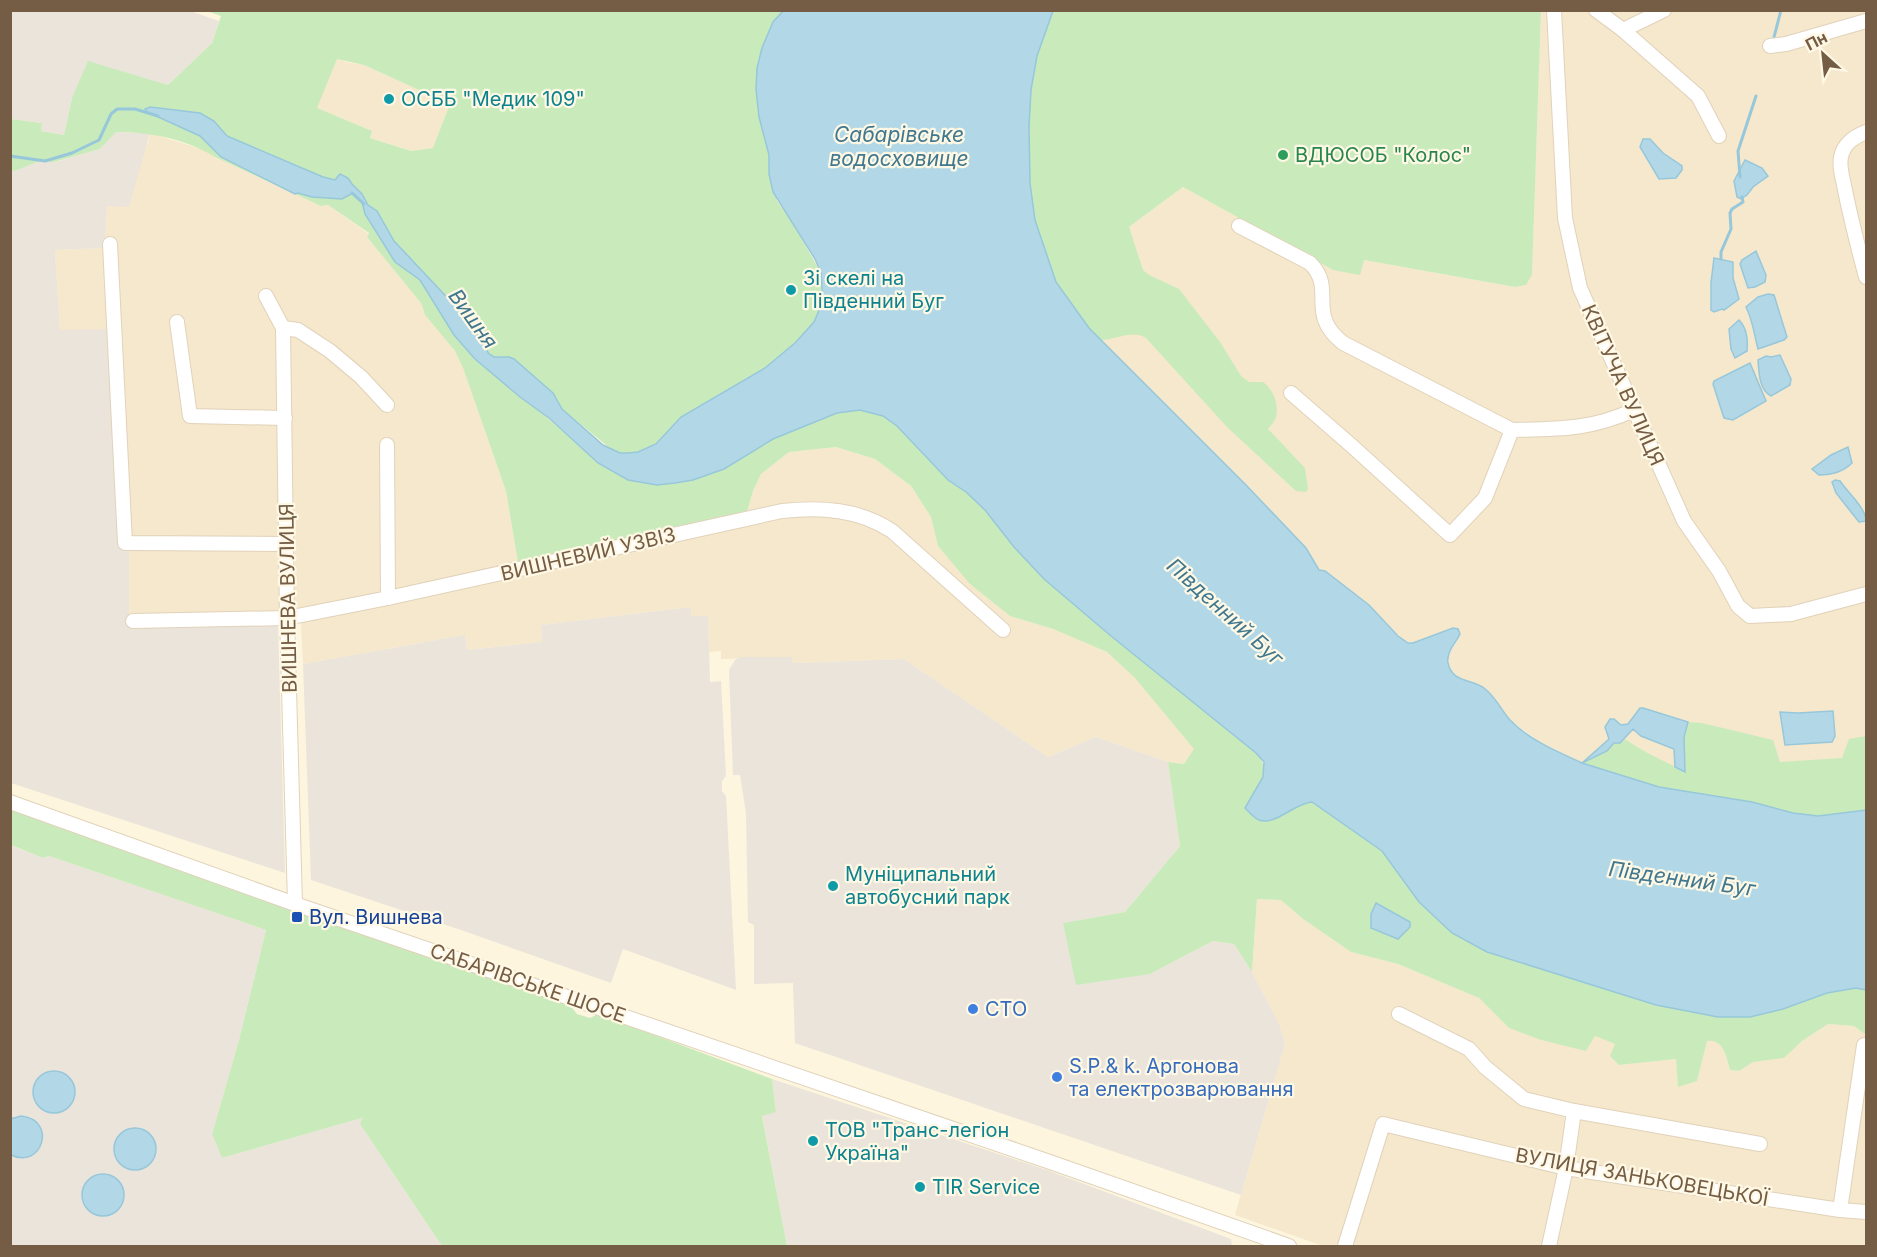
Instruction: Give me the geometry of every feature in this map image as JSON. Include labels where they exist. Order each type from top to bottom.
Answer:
[{"type":"street","name":"КВІТУЧА ВУЛИЦЯ","points":[[1554,10],[1564,218],[1580,288],[1684,521],[1719,571],[1738,606],[1750,616],[1791,614],[1866,594]]},
{"type":"street","points":[[1596,10],[1623,30],[1698,96],[1719,136]]},
{"type":"street","points":[[1623,30],[1664,10]]},
{"type":"street","points":[[1770,46],[1786,44],[1866,21]]},
{"type":"street","points":[[1866,132],[1852,138],[1841,157],[1850,217],[1866,277]]},
{"type":"street","points":[[1239,226],[1310,263],[1315,268],[1323,287],[1321,310],[1324,319],[1331,333],[1343,343],[1512,430],[1580,428],[1612,420],[1634,410]]},
{"type":"street","points":[[110,244],[125,543],[286,544]]},
{"type":"street","name":"ВИШНЕВА ВУЛИЦЯ","points":[[266,296],[283,328],[287,618],[295,904]]},
{"type":"street","points":[[177,322],[190,416],[285,418]]},
{"type":"street","points":[[283,328],[298,330],[330,351],[361,377],[387,405]]},
{"type":"street","points":[[1291,393],[1450,535],[1485,498],[1512,430]]},
{"type":"street","points":[[387,445],[388,598]]},
{"type":"street","name":"ВИШНЕВИЙ УЗВІЗ","points":[[133,621],[287,618],[782,511],[820,509],[856,514],[880,523],[892,531],[1003,630]]},
{"type":"street","name":"САБАРІВСЬКЕ ШОСЕ","points":[[10,802],[295,904],[1050,1161],[1244,1232],[1289,1246]]},
{"type":"street","points":[[1399,1014],[1469,1049],[1485,1067],[1524,1099],[1574,1111],[1760,1144]]},
{"type":"street","points":[[1840,1210],[1864,1045],[1866,1045]]},
{"type":"street","points":[[1549,1246],[1566,1168],[1574,1111]]},
{"type":"street","name":"ВУЛИЦЯ ЗАНЬКОВЕЦЬКОЇ","points":[[1345,1246],[1383,1124],[1566,1168],[1866,1212]]},
{"type":"street","points":[[1244,1232],[1247,1246]]},
{"type":"shaded area","points":[[11,11],[190,11],[219,21],[212,43],[168,85],[72,98],[64,135],[41,131],[42,123],[11,119]]},
{"type":"shaded area","points":[[1541,11],[1866,11],[1866,810],[1581,763],[1537,740],[1509,719],[1483,687],[1461,680],[1450,669],[1448,656],[1458,640],[1453,628],[1413,643],[1404,641],[1369,605],[1319,570],[1306,548],[1089,328],[1056,282],[1183,187],[1333,270],[1364,260],[1515,287],[1526,285],[1532,275]]},
{"type":"shaded area","points":[[337,58],[364,65],[441,100],[448,109],[434,148],[411,151],[370,138],[372,131],[316,108]]},
{"type":"shaded area","points":[[115,132],[150,133],[129,207],[107,206],[105,248],[55,250],[60,330],[111,329],[129,549],[129,625],[278,624],[285,873],[11,783],[11,170],[15,171],[37,162],[55,162],[100,149]]},
{"type":"shaded area","points":[[150,133],[204,150],[321,206],[328,205],[369,234],[367,237],[421,303],[425,315],[455,351],[463,368],[506,491],[519,569],[745,519],[753,491],[761,474],[789,452],[836,447],[875,459],[911,486],[931,517],[938,546],[1010,616],[1053,629],[1107,652],[1135,678],[1195,749],[1184,764],[1168,762],[1096,737],[1048,757],[904,659],[793,663],[792,657],[721,659],[721,651],[709,652],[708,616],[691,616],[690,607],[541,625],[542,642],[467,650],[465,635],[303,664],[301,623],[129,625],[129,549],[122,549],[110,329],[60,331],[55,250],[105,248],[107,206],[148,143]]},
{"type":"shaded area","points":[[691,607],[691,616],[708,616],[710,682],[721,681],[726,776],[722,781],[722,791],[726,796],[736,990],[623,949],[611,983],[311,880],[303,664],[465,635],[467,650],[542,642],[541,625]]},
{"type":"shaded area","points":[[740,657],[792,657],[793,663],[904,659],[1048,757],[1096,737],[1168,762],[1180,846],[1125,912],[1064,923],[1150,974],[1213,941],[1234,944],[1252,972],[1280,1026],[1285,1044],[1241,1195],[795,1043],[793,983],[754,984],[754,925],[748,922],[746,813],[740,775],[733,775],[729,670],[735,660]]},
{"type":"shaded area","points":[[10,845],[43,858],[49,856],[266,930],[239,1040],[212,1134],[222,1158],[362,1118],[360,1124],[442,1246],[11,1246]]},
{"type":"shaded area","points":[[1257,899],[1281,900],[1303,919],[1351,952],[1398,964],[1479,998],[1509,1028],[1541,1040],[1586,1050],[1595,1036],[1615,1044],[1619,1065],[1676,1059],[1679,1086],[1697,1081],[1706,1041],[1713,1040],[1722,1045],[1730,1070],[1739,1071],[1752,1062],[1784,1058],[1802,1041],[1828,1024],[1854,1026],[1866,1035],[1866,1246],[1323,1246],[1235,1215],[1285,1044],[1280,1026],[1252,972]]},
{"type":"shaded area","points":[[772,1079],[1047,1170],[1231,1239],[1232,1246],[787,1246],[762,1115],[776,1112]]},
{"type":"green space","points":[[207,11],[812,11],[759,57],[756,89],[759,117],[769,155],[769,174],[777,201],[794,225],[821,273],[823,301],[814,322],[795,343],[766,368],[656,444],[638,452],[620,453],[611,449],[562,409],[553,393],[534,406],[598,463],[628,480],[657,485],[692,480],[724,469],[773,439],[837,413],[860,410],[883,416],[897,426],[948,480],[966,492],[985,510],[1014,547],[1044,579],[1256,753],[1264,768],[1259,784],[1285,814],[1300,804],[1312,802],[1382,851],[1419,902],[1487,952],[1656,1005],[1718,1017],[1750,1017],[1783,1009],[1827,993],[1856,988],[1866,990],[1866,1035],[1854,1026],[1828,1024],[1802,1041],[1784,1058],[1753,1062],[1739,1071],[1730,1070],[1721,1046],[1713,1041],[1707,1041],[1697,1081],[1678,1087],[1676,1059],[1619,1065],[1610,1056],[1615,1044],[1595,1036],[1586,1051],[1541,1040],[1509,1028],[1479,998],[1398,964],[1351,952],[1303,919],[1281,900],[1257,899],[1252,972],[1234,944],[1213,941],[1150,974],[1076,985],[1063,923],[1125,912],[1180,846],[1168,762],[1184,764],[1194,749],[1135,678],[1107,652],[1053,629],[1010,616],[970,584],[938,546],[931,517],[911,486],[875,459],[836,447],[789,452],[761,474],[753,491],[745,519],[519,569],[506,491],[463,368],[455,351],[425,315],[421,303],[367,237],[369,233],[328,205],[321,206],[180,141],[155,135],[116,132],[100,149],[54,162],[37,162],[15,171],[11,170],[11,119],[42,123],[41,131],[64,135],[72,98],[88,61],[168,85],[212,43],[221,16]],"holes":[[[337,59],[364,65],[441,100],[448,109],[433,148],[411,151],[370,138],[372,131],[317,108]]]},
{"type":"green space","name":"ВДЮСОБ \"Колос\"","points":[[1053,11],[1541,11],[1532,275],[1526,285],[1515,287],[1364,260],[1360,275],[1333,270],[1183,187],[1129,227],[1143,270],[1179,289],[1220,342],[1241,376],[1249,382],[1263,382],[1267,385],[1276,402],[1277,412],[1275,420],[1268,429],[1305,468],[1308,489],[1306,492],[1296,491],[1227,427],[1146,338],[1130,335],[1100,340],[1056,282],[1035,220],[1030,184],[1029,126],[1031,90],[1037,56]]},
{"type":"green space","points":[[1688,722],[1702,723],[1773,740],[1780,762],[1842,758],[1849,739],[1866,736],[1866,810],[1818,816],[1793,813],[1752,802],[1659,787],[1581,763],[1607,751],[1614,743],[1620,743],[1625,739],[1684,771],[1684,737]]},
{"type":"green space","points":[[10,803],[569,1004],[577,1014],[590,1018],[598,1014],[772,1079],[776,1112],[762,1116],[787,1246],[442,1246],[360,1124],[362,1118],[222,1158],[212,1134],[239,1040],[266,930],[49,856],[43,858],[11,845]]},
{"type":"water","name":"Сабарівське водосховище","points":[[784,10],[1053,11],[1037,56],[1031,90],[1030,183],[1035,220],[1056,282],[1089,328],[1306,548],[1319,570],[1325,571],[1369,605],[1398,636],[1408,643],[1413,643],[1453,628],[1458,629],[1460,634],[1448,655],[1450,669],[1458,677],[1484,688],[1510,720],[1535,739],[1582,763],[1659,787],[1752,802],[1793,813],[1818,816],[1866,810],[1866,990],[1856,988],[1827,993],[1783,1009],[1750,1017],[1718,1017],[1656,1005],[1487,952],[1452,933],[1419,902],[1382,851],[1312,802],[1305,803],[1272,820],[1259,820],[1253,816],[1245,808],[1263,777],[1264,762],[1256,753],[1044,579],[1014,547],[985,510],[966,492],[948,480],[897,426],[883,416],[860,410],[837,413],[773,439],[724,469],[693,480],[657,485],[628,480],[598,463],[549,418],[475,359],[454,335],[420,280],[395,262],[365,214],[362,202],[353,193],[342,199],[295,194],[221,157],[200,136],[147,112],[145,109],[150,107],[200,113],[214,121],[227,136],[323,177],[335,180],[340,174],[348,178],[368,205],[377,211],[394,241],[472,324],[489,354],[494,357],[514,359],[553,393],[562,409],[603,445],[620,453],[638,452],[656,444],[681,417],[765,368],[795,343],[814,322],[823,301],[821,273],[815,259],[773,192],[769,174],[769,155],[759,117],[756,89],[757,68],[762,48],[773,22]]},
{"type":"water","points":[[1643,139],[1650,139],[1663,153],[1682,166],[1676,178],[1659,179],[1640,147]]},
{"type":"water","points":[[1745,160],[1762,168],[1768,176],[1741,199],[1737,197],[1734,181]]},
{"type":"water","points":[[1756,251],[1766,275],[1765,282],[1748,288],[1740,264],[1742,260]]},
{"type":"water","points":[[1714,258],[1733,262],[1733,278],[1739,299],[1724,310],[1714,312],[1711,310],[1711,283]]},
{"type":"water","points":[[1774,295],[1787,337],[1758,349],[1746,307],[1758,297]]},
{"type":"water","points":[[1739,320],[1746,334],[1747,351],[1735,358],[1731,349],[1729,329]]},
{"type":"water","points":[[1780,355],[1791,379],[1790,385],[1771,396],[1762,385],[1758,360],[1766,356]]},
{"type":"water","points":[[1750,363],[1766,401],[1733,420],[1724,418],[1714,381]]},
{"type":"water","points":[[1848,447],[1852,463],[1845,469],[1832,474],[1819,475],[1812,469],[1831,455]]},
{"type":"water","points":[[1840,481],[1856,501],[1866,521],[1859,522],[1836,493],[1832,482]]},
{"type":"water","points":[[1640,708],[1643,708],[1688,722],[1684,737],[1685,772],[1675,767],[1674,749],[1641,736],[1633,729],[1620,743],[1614,743],[1607,751],[1582,763],[1609,739],[1605,727],[1610,719],[1614,719],[1621,725],[1628,724]]},
{"type":"water","points":[[1833,711],[1835,736],[1832,742],[1785,745],[1780,712]]},
{"type":"water","points":[[1376,903],[1410,922],[1410,927],[1398,939],[1371,928],[1371,914]]},
{"type":"water","points":[[54,1071],[69,1077],[75,1092],[69,1107],[54,1113],[39,1107],[33,1092],[39,1077]]},
{"type":"water","points":[[21,1116],[32,1119],[39,1126],[42,1134],[42,1143],[38,1150],[31,1156],[22,1158],[11,1155],[10,1119]]},
{"type":"water","points":[[135,1128],[150,1134],[156,1149],[150,1164],[135,1170],[120,1164],[114,1149],[120,1134]]},
{"type":"water","points":[[103,1174],[118,1180],[124,1195],[118,1210],[103,1216],[88,1210],[82,1195],[88,1180]]},
{"type":"waterway","points":[[1773,41],[1781,10]]},
{"type":"waterway","points":[[1740,177],[1738,151],[1756,96]]},
{"type":"waterway","name":"Вишня","points":[[10,156],[45,161],[72,153],[99,140],[111,114],[117,109],[135,109],[158,116]]},
{"type":"waterway","name":"Вишня","points":[[352,193],[364,204]]},
{"type":"waterway","points":[[1721,259],[1721,252],[1731,229],[1730,213],[1743,202],[1742,197]]},
{"type":"place","name":"ОСББ \"Медик 109\"","points":[[389,99]]},
{"type":"place","name":"ВДЮСОБ \"Колос\"","points":[[1283,155]]},
{"type":"place","name":"Зі скелі на Південний Буг","points":[[791,290]]},
{"type":"place","name":"Муніципальний автобусний парк","points":[[833,886]]},
{"type":"place","name":"Вул. Вишнева","points":[[297,917]]},
{"type":"place","name":"СТО","points":[[973,1009]]},
{"type":"place","name":"S.P.& k. Аргонова та електрозварювання","points":[[1057,1077]]},
{"type":"place","name":"ТОВ \"Транс-легіон Україна\"","points":[[813,1141]]},
{"type":"place","name":"TIR Service","points":[[920,1187]]},
{"type":"water label","name":"Південний Буг","points":[[1225,612]]},
{"type":"water label","name":"Південний Буг","points":[[1682,879]]}]
